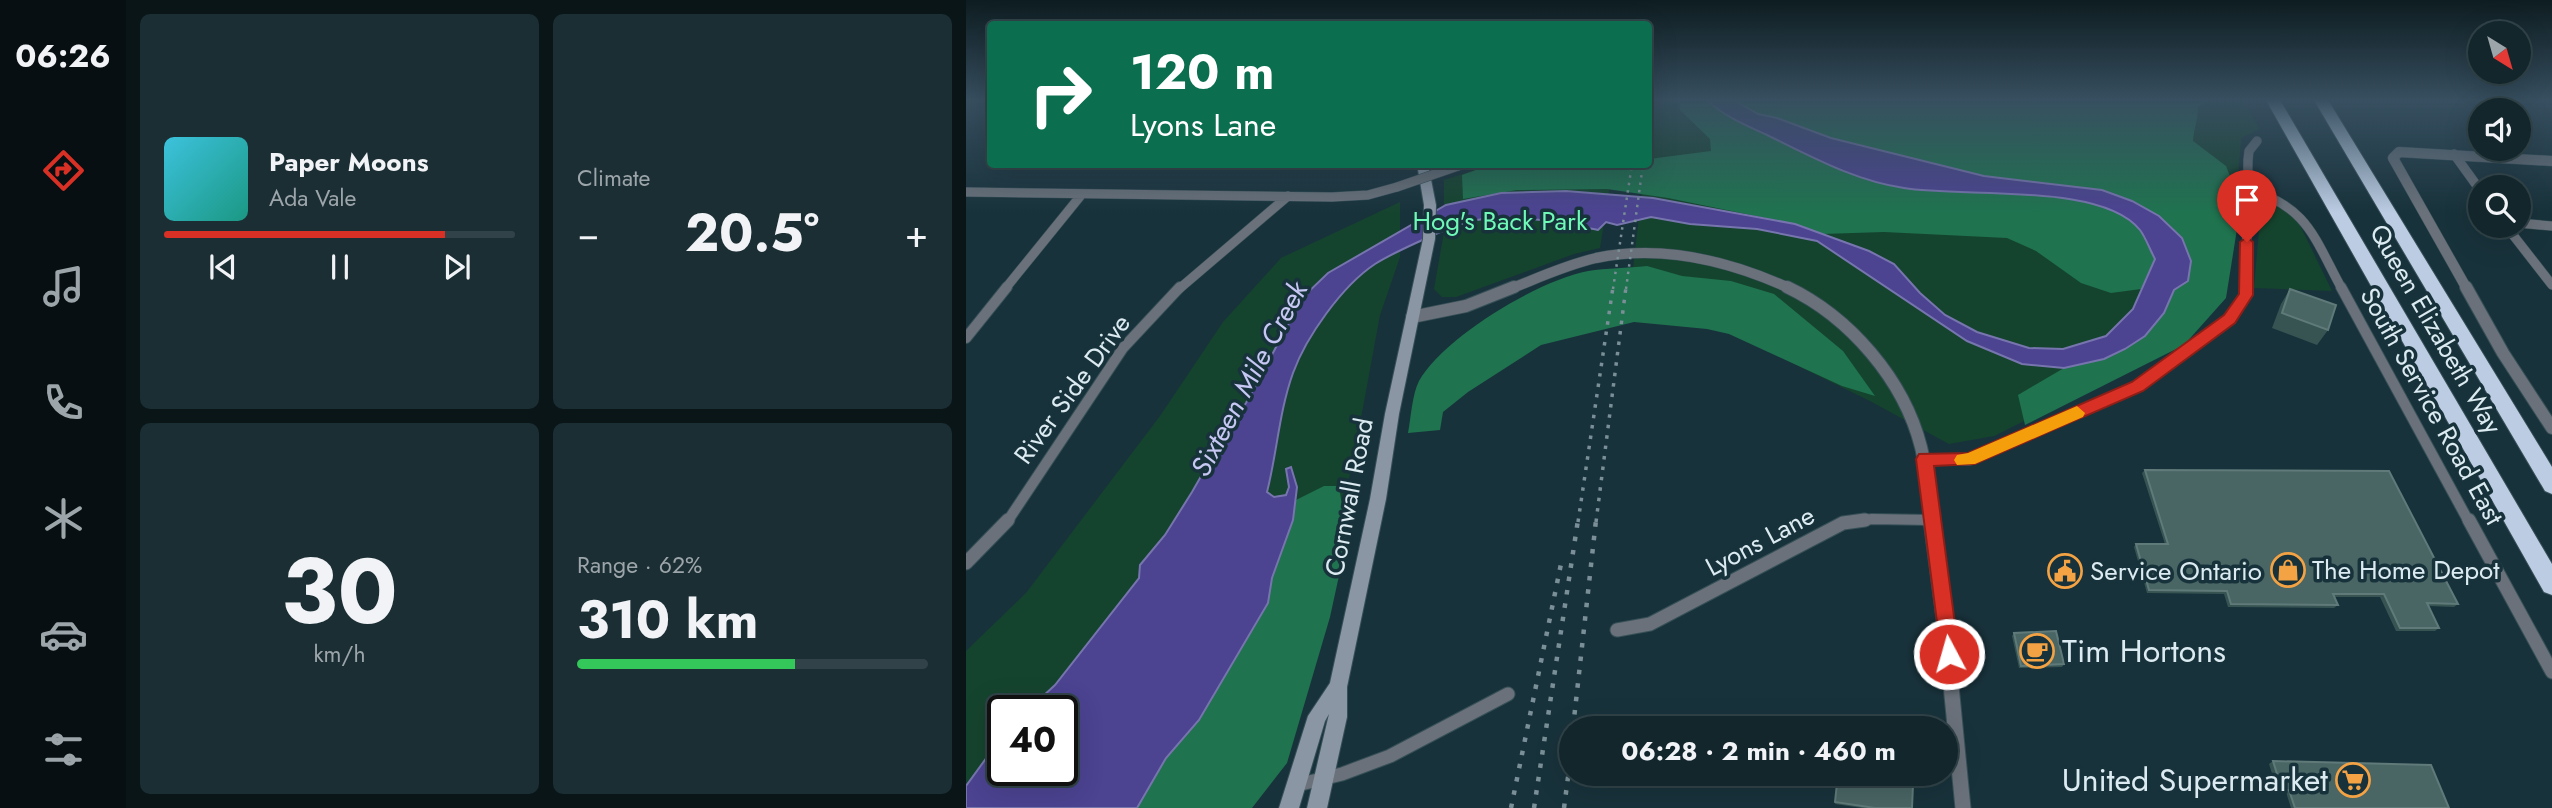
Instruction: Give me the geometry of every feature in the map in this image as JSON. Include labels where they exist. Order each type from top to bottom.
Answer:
[{"type":"highway","name":"Queen Elizabeth Way","points":[[2295,138],[2552,585]]},
{"type":"highway","name":"Queen Elizabeth Way","points":[[2344,138],[2552,485]]},
{"type":"main road","name":"Cornwall Road","points":[[1317,808],[1338,717],[1338,687],[1429,239],[1428,190],[1423,168]]},
{"type":"main road","name":"Cornwall Road","points":[[1289,808],[1317,716],[1338,687]]},
{"type":"street","points":[[1925,459],[1969,460],[2138,387],[2229,319],[2246,295],[2249,151],[2258,141]]},
{"type":"street","points":[[2552,161],[2399,152],[2393,158],[2503,354],[2548,415],[2552,428]]},
{"type":"street","points":[[2454,154],[2469,175]]},
{"type":"street","points":[[966,192],[1362,195],[1397,187],[1453,168]]},
{"type":"street","name":"South Service Road East","points":[[2247,189],[2275,197],[2292,206],[2305,222],[2552,673]]},
{"type":"street","points":[[966,338],[1082,194]]},
{"type":"street","name":"River Side Drive","points":[[966,563],[1006,523],[1123,348],[1191,276],[1288,196]]},
{"type":"street","points":[[2531,224],[2552,226]]},
{"type":"street","points":[[2515,238],[2552,285]]},
{"type":"street","points":[[1412,317],[1446,312],[1569,265],[1622,254],[1677,254],[1744,269],[1789,288],[1817,304],[1864,344],[1902,400],[1912,419],[1925,459],[1945,612],[1963,808]]},
{"type":"street","name":"Lyons Lane","points":[[1617,630],[1650,624],[1843,523],[1872,519],[1931,520]]},
{"type":"street","points":[[1297,785],[1390,757],[1508,694]]},
{"type":"green space","points":[[1652,138],[2242,138],[2237,190],[2225,190],[2172,347],[1994,436],[1949,444],[1870,401],[1690,313],[1628,312],[1645,168],[1652,168]]},
{"type":"green space","points":[[1772,138],[1819,161],[1886,185],[1930,191],[2030,195],[2096,205],[2121,215],[2140,230],[2155,259],[2141,289],[2111,293],[2081,283],[2036,251],[2007,238],[1884,232],[1822,234],[1795,224],[1668,198],[1607,189],[1517,190],[1463,199],[1462,175],[1482,168],[1652,168],[1652,159],[1711,151],[1710,139]]},
{"type":"green space","points":[[1830,138],[2194,138],[2193,141],[2226,166],[2241,204],[2226,298],[2184,345],[2025,425],[2018,395],[2064,368],[2104,359],[2164,313],[2174,290],[2185,245],[2182,237],[2048,183],[1984,177]]},
{"type":"green space","name":"Hog's Back Park","points":[[1482,168],[1613,168],[1600,248],[1574,254],[1456,297],[1442,297],[1434,289],[1444,232],[1444,180]]},
{"type":"green space","points":[[2262,196],[2294,213],[2332,291],[2254,288]]},
{"type":"green space","points":[[1400,202],[1400,257],[1380,315],[1354,456],[1321,604],[1232,808],[966,808],[966,651],[1026,593],[1160,416],[1223,322],[1281,258]]},
{"type":"green space","points":[[1647,266],[1682,276],[1731,281],[1774,294],[1843,351],[1875,396],[1842,386],[1729,334],[1707,329],[1634,322],[1541,345],[1468,392],[1443,412],[1440,430],[1408,433],[1413,399],[1419,381],[1431,364],[1471,329],[1520,298],[1568,277],[1595,270]]},
{"type":"green space","points":[[1324,486],[1339,486],[1347,539],[1330,617],[1287,763],[1252,808],[1137,808],[1166,758],[1199,720],[1267,604],[1272,578],[1293,520],[1296,500]]},
{"type":"shaded area","points":[[1772,138],[1830,138],[1984,176],[2102,190],[2132,201],[2159,216],[2182,238],[2191,261],[2188,281],[2174,290],[2164,313],[2145,336],[2104,359],[2064,368],[2022,364],[1967,341],[1817,241],[1757,229],[1690,224],[1651,217],[1617,225],[1606,222],[1598,230],[1538,220],[1491,218],[1470,221],[1445,230],[1387,257],[1350,285],[1326,313],[1299,359],[1288,388],[1267,492],[1274,497],[1286,495],[1289,487],[1286,469],[1291,467],[1297,487],[1293,520],[1272,578],[1268,603],[1199,720],[1166,758],[1137,808],[966,808],[966,786],[987,757],[987,786],[1078,786],[1078,695],[1044,695],[1139,578],[1140,565],[1165,535],[1192,492],[1246,403],[1303,297],[1328,273],[1446,205],[1501,193],[1566,191],[1653,198],[1795,224],[1869,251],[1894,264],[1920,293],[1945,315],[1977,332],[2029,348],[2063,349],[2106,336],[2133,309],[2155,259],[2140,230],[2121,215],[2096,205],[2064,198],[1904,188],[1852,174]]},
{"type":"building","points":[[2290,289],[2336,305],[2328,330],[2282,313]]},
{"type":"building","name":"The Home Depot","points":[[2145,470],[2389,471],[2458,604],[2427,603],[2439,628],[2400,628],[2384,594],[2333,594],[2338,605],[2231,604],[2227,591],[2149,590],[2136,544],[2168,544]]},
{"type":"building","name":"Tim Hortons","points":[[2056,631],[2064,664],[2021,666],[2014,633]]},
{"type":"building","name":"United Supermarket","points":[[2273,761],[2431,765],[2449,808],[2295,808],[2289,790],[2282,790]]},
{"type":"building","points":[[1837,786],[1913,786],[1912,808],[1875,808],[1835,802]]},
{"type":"railway","points":[[1613,289],[1631,168]]},
{"type":"railway","points":[[1626,289],[1642,168]]},
{"type":"railway","points":[[1578,522],[1613,287]]},
{"type":"railway","points":[[1596,522],[1626,287]]},
{"type":"railway","points":[[1534,808],[1578,520]]},
{"type":"railway","points":[[1574,716],[1596,520]]},
{"type":"railway","points":[[1511,808],[1562,559]]},
{"type":"railway","points":[[1564,808],[1567,786]]},
{"type":"slow traffic","points":[[1963,460],[1969,460],[2077,413]]},
{"type":"place","name":"The Home Depot","points":[[2288,570]]},
{"type":"place","name":"Service Ontario","points":[[2065,571]]},
{"type":"place","name":"Tim Hortons","points":[[2037,651]]},
{"type":"place","name":"United Supermarket","points":[[2353,780]]},
{"type":"route","points":[[1949,654],[1925,459],[1969,460],[2138,387],[2229,319],[2246,295],[2247,242]]},
{"type":"water label","name":"Sixteen Mile Creek","points":[[1249,379]]}]
